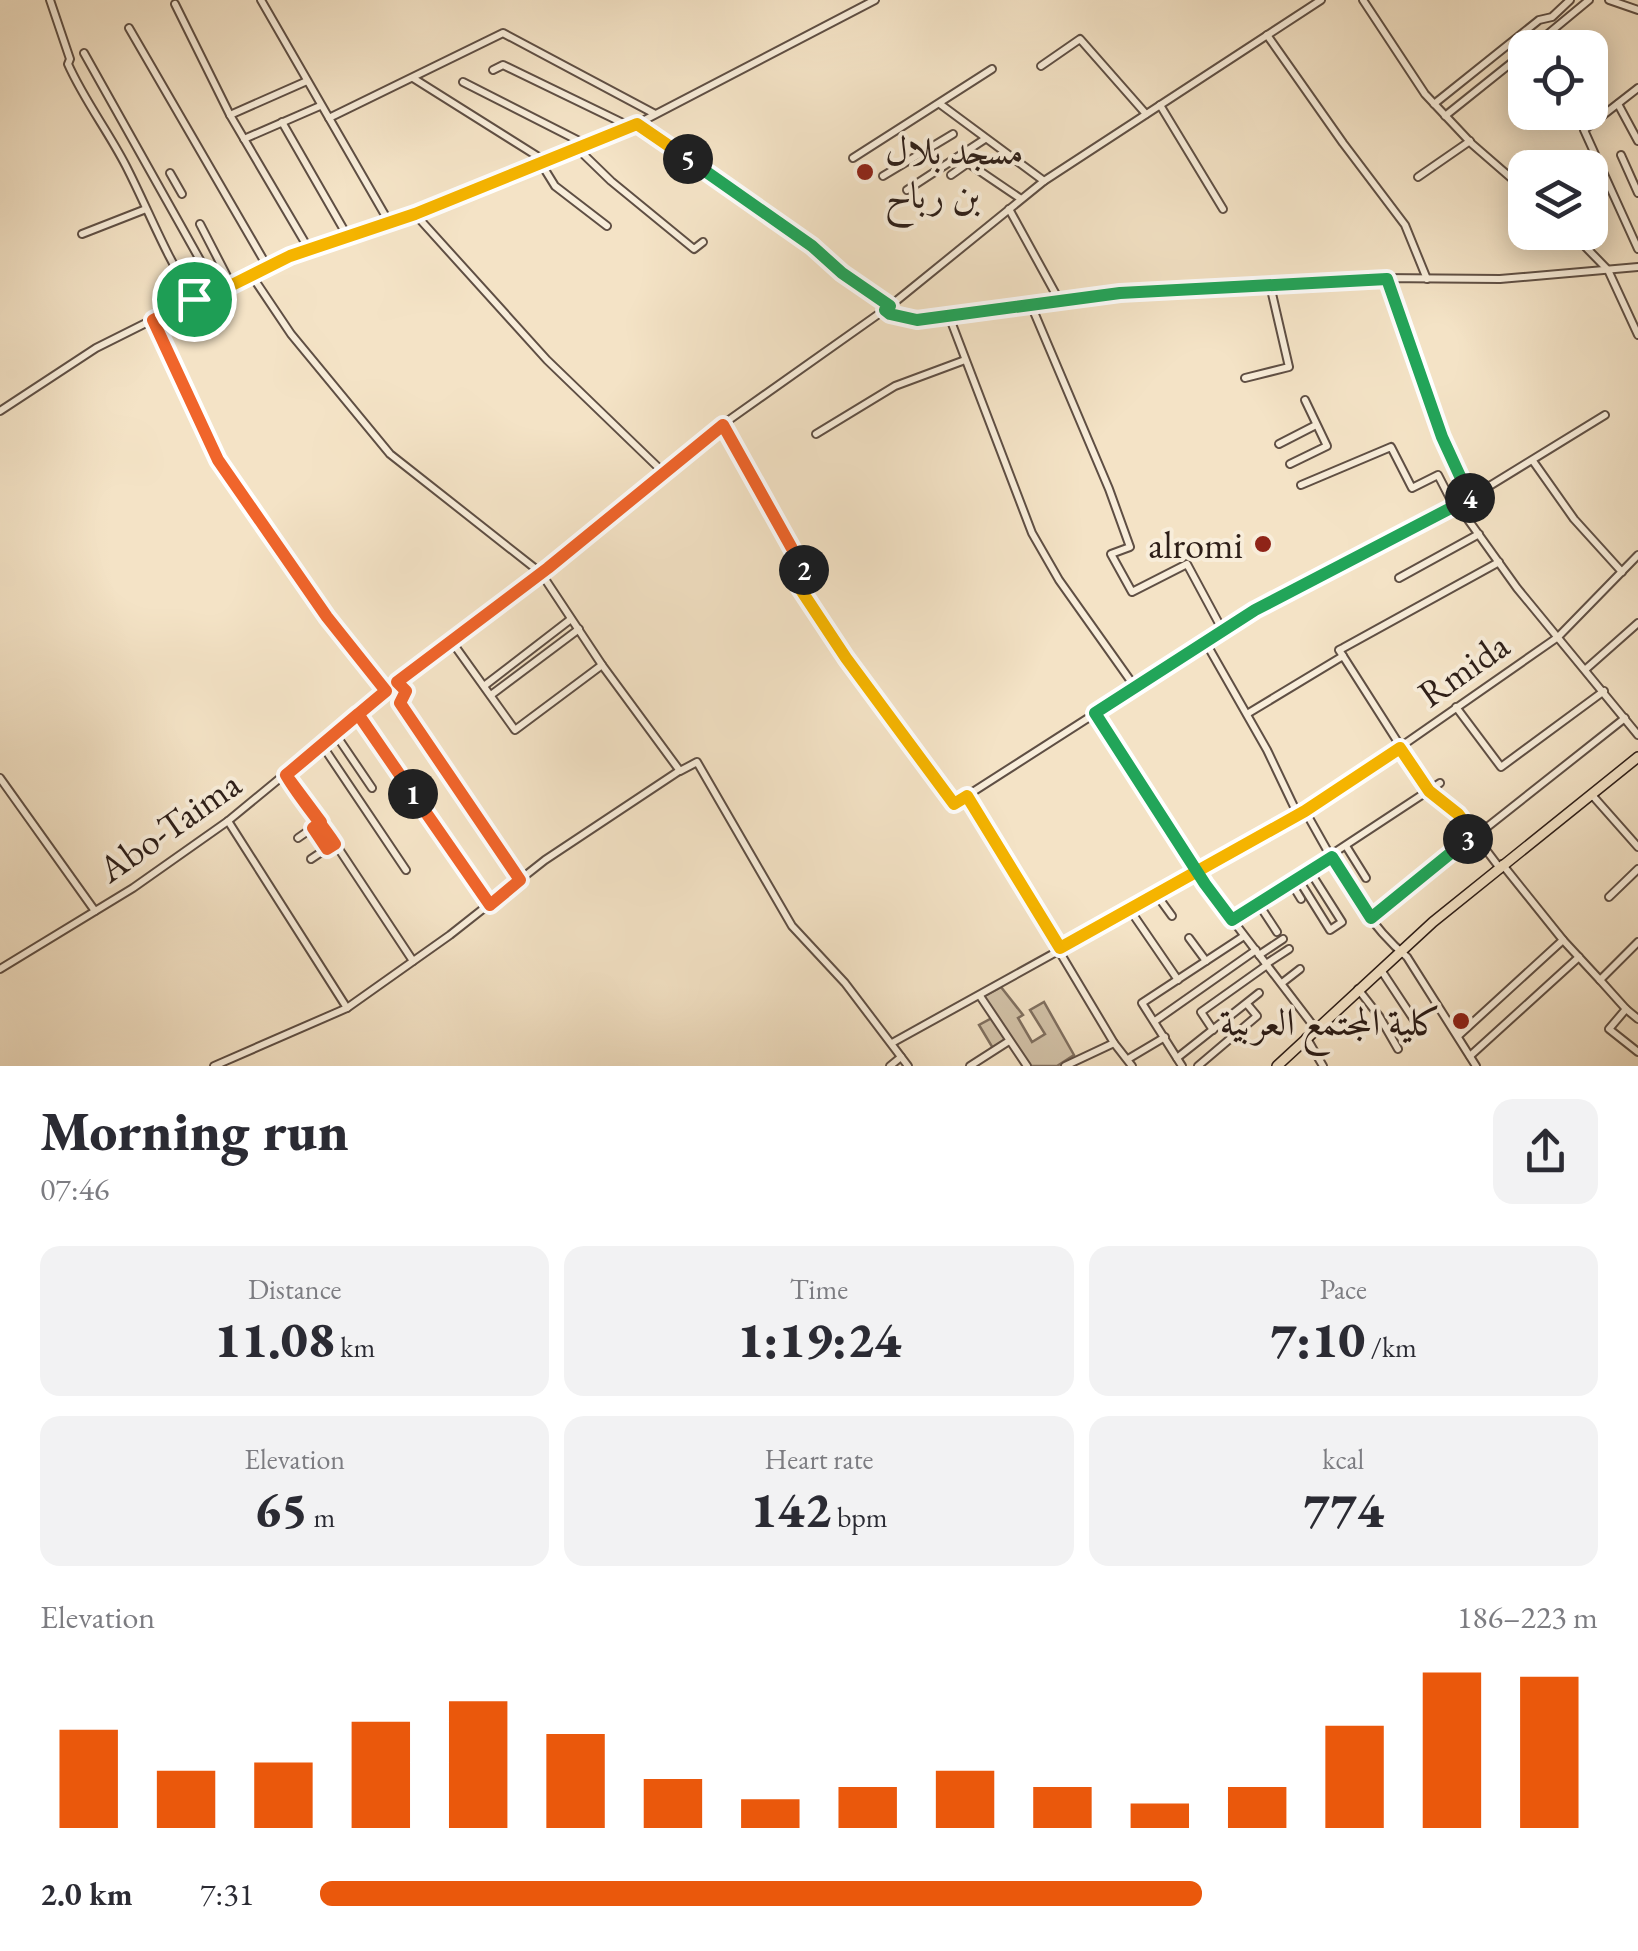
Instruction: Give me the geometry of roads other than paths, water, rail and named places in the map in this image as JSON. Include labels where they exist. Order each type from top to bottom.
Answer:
[{"type":"main road","points":[[1280,1065],[1306,1036],[1500,865],[1638,757]]},
{"type":"street","points":[[50,0],[70,59],[68,64],[82,96],[119,153],[194,299]]},
{"type":"street","points":[[261,0],[389,222]]},
{"type":"street","points":[[0,411],[96,348],[194,299],[218,292],[267,266],[415,214],[634,125],[875,0]]},
{"type":"street","name":"Abo-Taima","points":[[0,969],[133,888],[228,821],[723,425],[887,308],[1044,182],[1322,0]]},
{"type":"street","points":[[1363,0],[1434,104],[1508,175]]},
{"type":"street","points":[[1434,104],[1525,30],[1544,17],[1552,17],[1570,0]]},
{"type":"street","points":[[1553,30],[1589,0]]},
{"type":"street","points":[[1609,0],[1638,10]]},
{"type":"street","points":[[175,4],[230,115],[310,250]]},
{"type":"street","points":[[130,28],[267,266]]},
{"type":"street","points":[[328,118],[503,33],[656,114]]},
{"type":"street","points":[[1268,35],[1405,226],[1427,279]]},
{"type":"street","points":[[1041,66],[1080,39],[1146,114]]},
{"type":"street","points":[[84,53],[218,292]]},
{"type":"street","points":[[493,70],[504,64],[634,125],[812,246],[890,314],[917,320],[1120,293],[1387,279],[1500,279],[1638,267]]},
{"type":"street","points":[[1445,116],[1508,66]]},
{"type":"street","points":[[852,158],[992,69]]},
{"type":"street","points":[[413,78],[545,161]]},
{"type":"street","points":[[230,115],[307,81]]},
{"type":"street","points":[[464,82],[582,147],[611,182],[694,248],[702,242]]},
{"type":"street","points":[[1638,88],[1584,130],[1638,249]]},
{"type":"street","points":[[940,104],[1044,182]]},
{"type":"street","points":[[1618,104],[1638,142]]},
{"type":"street","points":[[1160,105],[1223,210]]},
{"type":"street","points":[[244,139],[320,106]]},
{"type":"street","points":[[282,122],[348,237]]},
{"type":"street","points":[[883,176],[953,134]]},
{"type":"street","points":[[908,190],[986,138]]},
{"type":"street","points":[[1418,177],[1470,141]]},
{"type":"street","points":[[1620,156],[1638,193]]},
{"type":"street","points":[[545,161],[542,165],[555,186],[608,226]]},
{"type":"street","points":[[951,175],[968,163],[1021,199]]},
{"type":"street","points":[[166,196],[180,192],[170,173]]},
{"type":"street","points":[[82,234],[146,209]]},
{"type":"street","points":[[1010,209],[1059,301]]},
{"type":"street","points":[[415,214],[547,360],[663,472]]},
{"type":"street","points":[[200,224],[232,284]]},
{"type":"street","points":[[1589,250],[1608,270],[1638,335]]},
{"type":"street","points":[[252,276],[291,334],[390,454],[541,573],[680,771]]},
{"type":"street","points":[[1387,279],[1442,437],[1470,498]]},
{"type":"street","points":[[1245,378],[1288,367],[1270,285]]},
{"type":"street","points":[[1031,304],[1130,547],[1111,554],[1132,592],[1187,564],[1223,631]]},
{"type":"street","points":[[949,316],[1032,532],[1059,580],[1135,687]]},
{"type":"street","points":[[153,320],[218,460],[327,617],[386,691]]},
{"type":"street","points":[[816,434],[895,386],[965,360]]},
{"type":"street","points":[[1290,464],[1327,446],[1305,400]]},
{"type":"street","points":[[723,425],[806,573],[799,587],[954,804],[1223,631],[1296,588],[1470,498],[1605,414]]},
{"type":"street","points":[[1279,444],[1316,426]]},
{"type":"street","points":[[1301,485],[1392,446],[1412,488],[1438,475],[1454,506],[1638,735]]},
{"type":"street","points":[[1532,461],[1574,519],[1622,572]]},
{"type":"street","points":[[1399,578],[1479,534]]},
{"type":"street","name":"Rmida","points":[[892,1042],[1301,813],[1558,637],[1638,555]]},
{"type":"street","points":[[1499,562],[1339,650],[1429,791],[1458,814],[1563,940],[1638,1019]]},
{"type":"street","points":[[484,686],[572,619]]},
{"type":"street","points":[[1586,669],[1638,624]]},
{"type":"street","points":[[490,695],[579,629]]},
{"type":"street","points":[[452,642],[515,730],[602,665]]},
{"type":"street","points":[[1206,643],[1301,813],[1476,1066]]},
{"type":"street","points":[[1247,714],[1343,656]]},
{"type":"street","points":[[397,682],[406,691],[400,703],[520,880]]},
{"type":"street","points":[[1456,707],[1501,768],[1604,691]]},
{"type":"street","points":[[1095,713],[1198,873],[1315,1028]]},
{"type":"street","points":[[358,714],[490,905]]},
{"type":"street","points":[[1371,918],[1625,718]]},
{"type":"street","points":[[336,735],[372,788]]},
{"type":"street","points":[[322,744],[406,870]]},
{"type":"street","points":[[214,1066],[347,1008],[582,834],[697,762],[792,926],[845,983],[908,1066]]},
{"type":"street","points":[[286,775],[321,822],[331,846]]},
{"type":"street","points":[[0,778],[95,911]]},
{"type":"street","points":[[1232,920],[1440,784]]},
{"type":"street","points":[[1591,794],[1638,847]]},
{"type":"street","points":[[967,796],[1130,1063],[1165,1037]]},
{"type":"street","points":[[228,821],[347,1008]]},
{"type":"street","points":[[298,838],[321,822]]},
{"type":"street","points":[[313,828],[331,846],[413,961]]},
{"type":"street","points":[[311,858],[331,846]]},
{"type":"street","points":[[1346,846],[1366,878]]},
{"type":"street","points":[[1609,897],[1638,869]]},
{"type":"street","points":[[1293,879],[1330,930],[1342,922],[1309,870]]},
{"type":"street","points":[[1293,879],[1301,899]]},
{"type":"street","points":[[1156,894],[1172,916]]},
{"type":"street","points":[[1154,1022],[1280,936],[1258,903]]},
{"type":"street","points":[[1130,910],[1178,980]]},
{"type":"street","points":[[1182,1066],[1142,1003],[1244,936]]},
{"type":"street","points":[[1190,938],[1206,961]]},
{"type":"street","points":[[1458,1036],[1563,940]]},
{"type":"street","points":[[1600,980],[1638,942]]},
{"type":"street","points":[[1213,1030],[1201,1012],[1290,949]]},
{"type":"street","points":[[1470,1056],[1579,957]]},
{"type":"street","points":[[1282,984],[1300,968]]},
{"type":"street","points":[[1380,969],[1422,1032]]},
{"type":"street","points":[[1358,990],[1398,1049]]},
{"type":"street","points":[[1177,1058],[1259,993]]},
{"type":"street","points":[[980,996],[1027,1066]]},
{"type":"street","points":[[1198,1066],[1257,1016],[1247,1004]]},
{"type":"street","points":[[1626,1009],[1608,1029],[1637,1050]]},
{"type":"street","points":[[1306,1036],[1323,1066]]},
{"type":"street","points":[[970,1066],[1008,1041]]},
{"type":"street","points":[[1065,1066],[1114,1042]]},
{"type":"street","points":[[890,1066],[901,1057]]},
{"type":"place","name":"مسجد بلال بن رباح","points":[[865,172]]},
{"type":"place","name":"alromi","points":[[1263,544]]},
{"type":"place","name":"كلية المجتمع العربية","points":[[1461,1021]]}]
